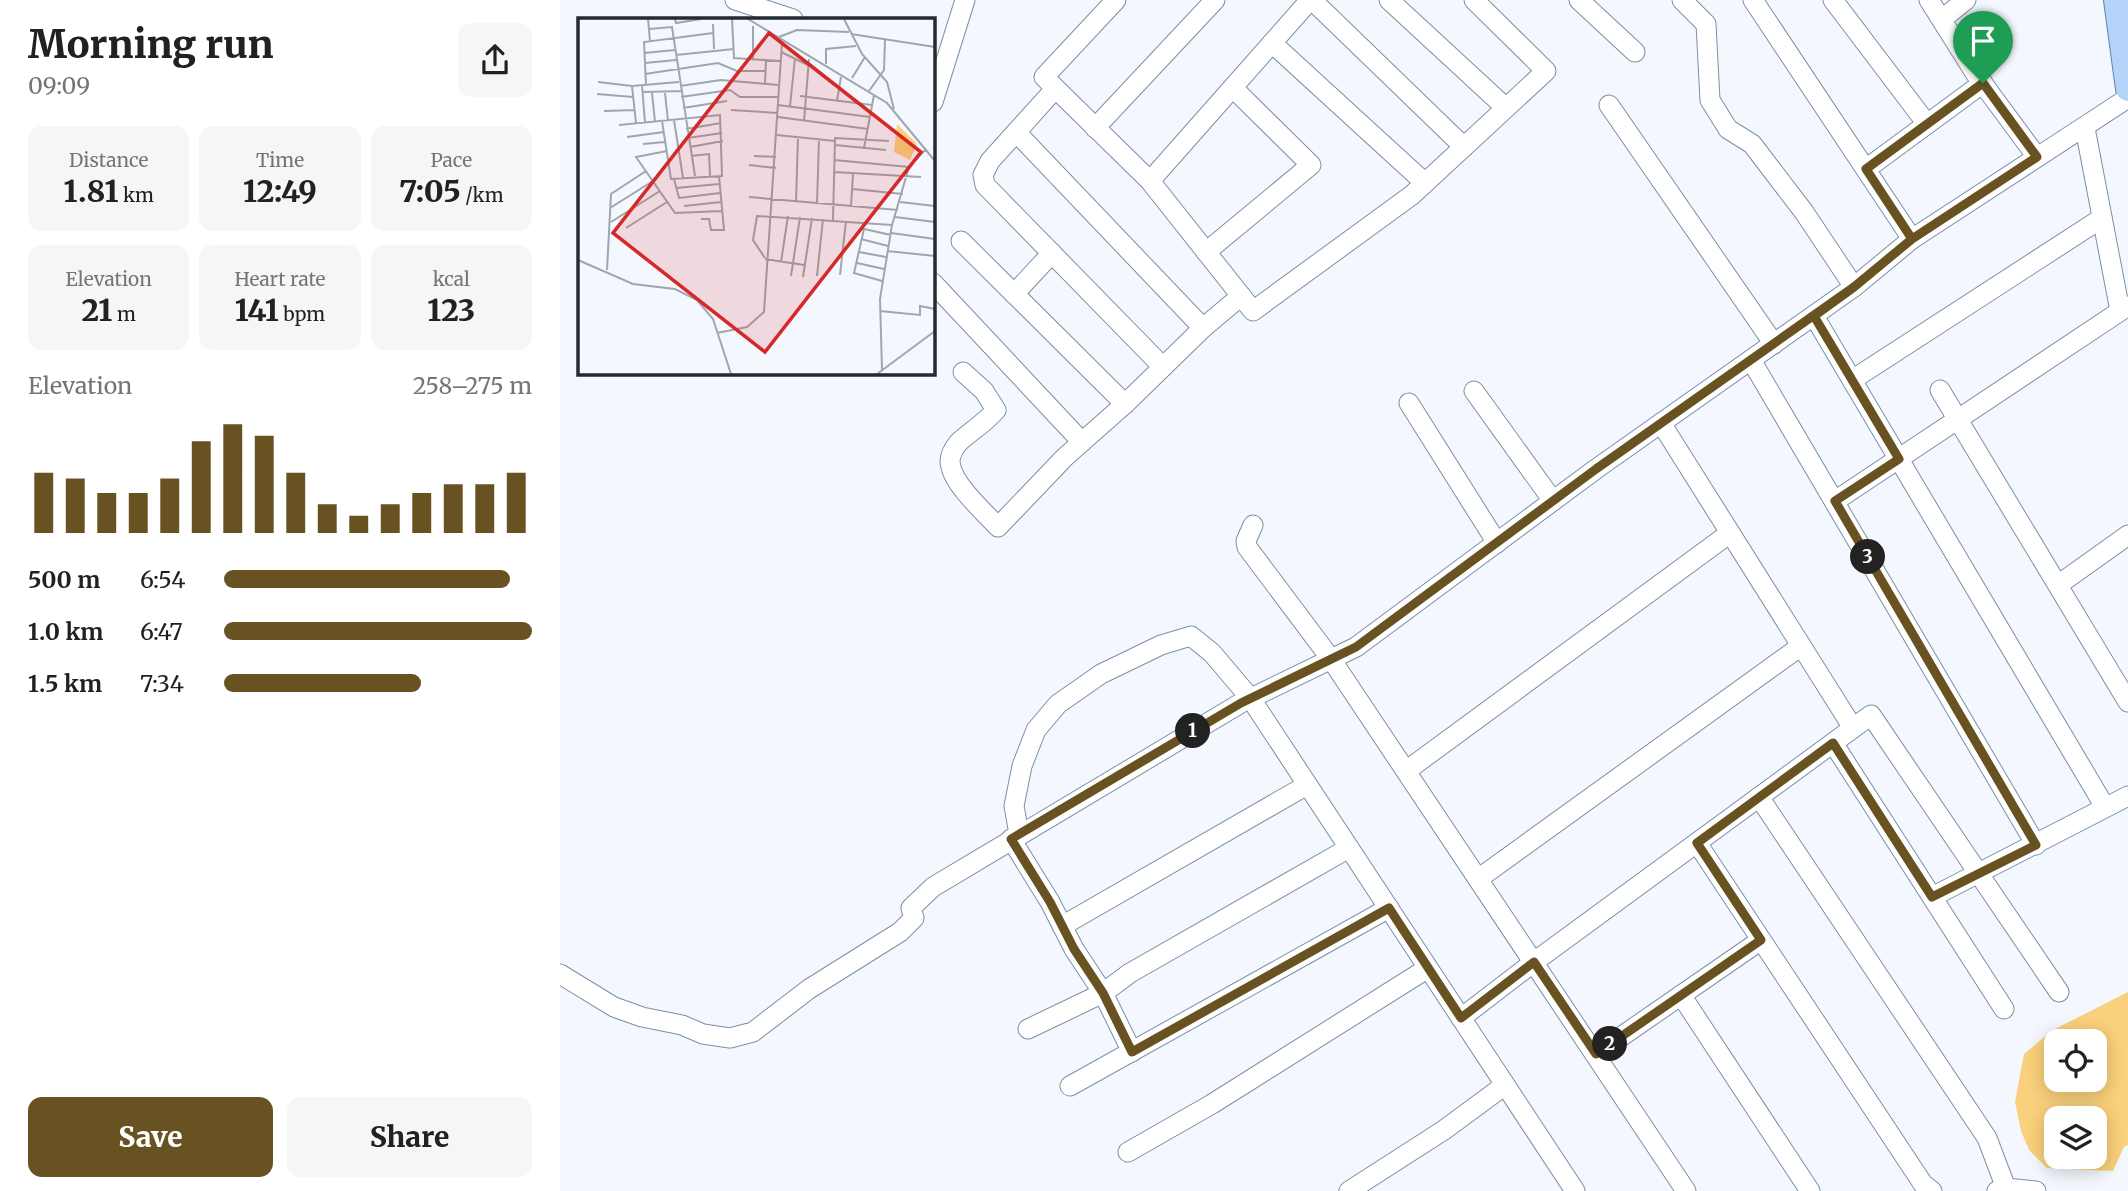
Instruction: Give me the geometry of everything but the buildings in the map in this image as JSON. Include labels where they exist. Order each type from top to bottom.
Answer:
[{"type":"main road","points":[[2116,0],[2128,89]]},
{"type":"street","points":[[735,0],[790,18]]},
{"type":"street","points":[[934,95],[938,67],[965,0]]},
{"type":"street","points":[[1116,0],[1044,77],[1150,181],[1252,311],[1412,195],[1546,71],[1474,0]]},
{"type":"street","points":[[1096,128],[1215,0]]},
{"type":"street","points":[[1150,181],[1311,0],[1464,147]]},
{"type":"street","points":[[1390,0],[1506,108]]},
{"type":"street","points":[[1579,0],[1635,52]]},
{"type":"street","points":[[1682,0],[1706,24],[1710,100],[1728,129],[1752,144],[1804,212],[1854,287]]},
{"type":"street","points":[[1753,0],[1912,239]]},
{"type":"street","points":[[1833,0],[1927,124]]},
{"type":"street","points":[[1929,0],[1983,83],[2037,157]]},
{"type":"street","points":[[1942,19],[1966,0]]},
{"type":"street","points":[[1272,43],[1425,183]]},
{"type":"street","points":[[1866,169],[1983,83]]},
{"type":"street","points":[[1206,253],[1311,165],[1233,88]]},
{"type":"street","points":[[1055,89],[990,161],[983,175],[985,185],[1163,366]]},
{"type":"street","points":[[560,974],[623,1010],[642,1017],[682,1025],[703,1034],[730,1038],[753,1032],[809,989],[900,932],[914,918],[911,908],[933,887],[1251,698],[1356,647],[1553,501],[1854,287],[1912,239],[2128,98]]},
{"type":"street","points":[[1609,105],[1774,344]]},
{"type":"street","points":[[1835,501],[2124,309],[2102,218],[2085,128]]},
{"type":"street","points":[[1016,132],[1203,328]]},
{"type":"street","points":[[1852,380],[2102,218]]},
{"type":"street","points":[[961,241],[1125,404]]},
{"type":"street","points":[[1014,294],[1052,253]]},
{"type":"street","points":[[934,284],[1082,442]]},
{"type":"street","points":[[963,372],[984,391],[996,410],[984,424],[959,443],[951,453],[950,466],[966,490],[998,527],[1082,442],[1203,328],[1241,296]]},
{"type":"street","points":[[1814,316],[2105,807]]},
{"type":"street","points":[[1751,360],[2036,845]]},
{"type":"street","points":[[1940,390],[2128,702]]},
{"type":"street","points":[[1474,391],[1553,501]]},
{"type":"street","points":[[1409,403],[1497,542]]},
{"type":"street","points":[[1661,423],[1853,728]]},
{"type":"street","points":[[1253,525],[1246,541],[1247,547],[1331,659],[1686,1191]]},
{"type":"street","points":[[1406,771],[1730,533]]},
{"type":"street","points":[[2057,585],[2128,535]]},
{"type":"street","points":[[1132,1052],[1103,993],[1074,949],[1015,836],[1014,806],[1022,766],[1036,730],[1058,704],[1101,674],[1161,645],[1191,636],[1212,653],[1251,698],[1575,1191]]},
{"type":"street","points":[[1478,880],[1801,646]]},
{"type":"street","points":[[1461,1018],[1871,715],[2059,992]]},
{"type":"street","points":[[1833,743],[2004,1009]]},
{"type":"street","points":[[1062,926],[1307,785]]},
{"type":"street","points":[[1932,897],[2128,796]]},
{"type":"street","points":[[1759,797],[1987,1138],[2001,1189],[2036,1191]]},
{"type":"street","points":[[1697,843],[1923,1184],[1932,1191]]},
{"type":"street","points":[[1028,1029],[1103,993],[1130,973],[1349,848]]},
{"type":"street","points":[[1070,1086],[1389,908]]},
{"type":"street","points":[[1596,1054],[1761,940]]},
{"type":"street","points":[[1128,1152],[1212,1104],[1428,968]]},
{"type":"street","points":[[1681,995],[1810,1191]]},
{"type":"street","points":[[1349,1191],[1444,1130],[1505,1085]]},
{"type":"shaded area","points":[[2128,992],[2128,1145],[2124,1147],[2113,1171],[2069,1169],[2107,1169],[2107,1106],[2044,1106],[2044,1165],[2029,1150],[2021,1131],[2015,1102],[2024,1054],[2044,1037],[2044,1092],[2107,1092],[2107,1029],[2055,1029]]},
{"type":"route","points":[[1983,83],[1866,169],[1912,239],[1854,287],[1596,469],[1356,647],[1241,703],[1011,839],[1050,902],[1074,949],[1103,993],[1132,1052],[1389,908],[1461,1018],[1534,962],[1596,1054],[1761,940],[1697,843],[1833,743],[1932,897],[2036,845],[1835,501],[1899,459],[1814,316],[1854,287],[1912,239],[2037,157],[1983,83]]}]
